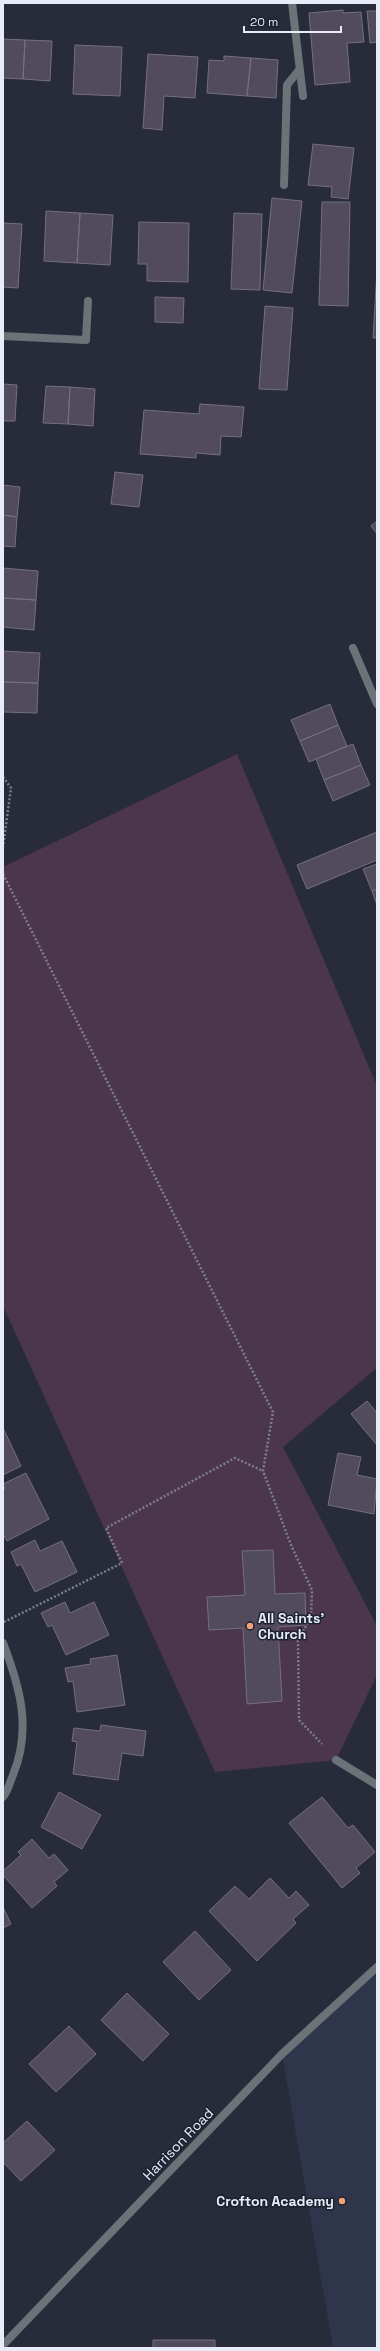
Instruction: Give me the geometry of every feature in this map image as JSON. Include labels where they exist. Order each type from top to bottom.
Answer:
[{"type":"street","points":[[292,3],[303,96]]},
{"type":"street","points":[[284,185],[287,85],[299,70]]},
{"type":"street","points":[[3,336],[86,340],[88,301]]},
{"type":"street","points":[[353,648],[377,704]]},
{"type":"street","points":[[3,1643],[17,1680],[24,1719],[21,1757],[3,1797]]},
{"type":"street","points":[[336,1760],[377,1784]]},
{"type":"street","name":"Harrison Road","points":[[3,2345],[282,2054],[377,1967]]},
{"type":"path","points":[[3,777],[11,788],[3,847]]},
{"type":"path","points":[[3,874],[273,1412],[262,1471],[291,1545],[312,1590],[311,1617],[298,1641],[299,1720],[336,1760]]},
{"type":"path","points":[[3,1622],[122,1563],[106,1528],[235,1458],[262,1471]]},
{"type":"shaded area","points":[[237,754],[377,1086],[377,1368],[283,1447],[377,1626],[377,1675],[336,1760],[215,1772],[3,1306],[3,867]]},
{"type":"shaded area","name":"Crofton Academy","points":[[377,1967],[377,2348],[333,2348],[282,2054]]},
{"type":"building","points":[[343,10],[343,13],[361,12],[364,42],[347,43],[350,82],[315,85],[309,13]]},
{"type":"building","points":[[367,11],[377,11],[377,42],[370,43]]},
{"type":"building","points":[[3,39],[25,40],[23,79],[3,78]]},
{"type":"building","points":[[25,40],[52,41],[50,81],[23,79]]},
{"type":"building","points":[[75,45],[122,47],[120,96],[73,94]]},
{"type":"building","points":[[148,54],[198,57],[195,98],[164,96],[162,130],[143,128]]},
{"type":"building","points":[[224,56],[251,58],[247,96],[207,93],[209,60],[224,61]]},
{"type":"building","points":[[251,58],[278,60],[276,98],[247,96]]},
{"type":"building","points":[[313,144],[354,148],[348,199],[331,197],[332,187],[308,185]]},
{"type":"building","points":[[272,198],[302,201],[292,293],[263,290]]},
{"type":"building","points":[[322,202],[350,202],[348,306],[319,305]]},
{"type":"building","points":[[46,211],[80,213],[77,263],[44,261]]},
{"type":"building","points":[[80,213],[113,215],[110,265],[77,263]]},
{"type":"building","points":[[234,213],[262,214],[260,290],[231,289]]},
{"type":"building","points":[[139,222],[189,223],[188,282],[147,281],[147,264],[138,264]]},
{"type":"building","points":[[3,223],[22,224],[18,288],[3,287]]},
{"type":"building","points":[[377,271],[377,338],[373,338]]},
{"type":"building","points":[[155,297],[184,298],[183,323],[155,322]]},
{"type":"building","points":[[265,306],[293,308],[287,390],[259,389]]},
{"type":"building","points":[[3,384],[17,385],[15,421],[3,421]]},
{"type":"building","points":[[46,386],[70,387],[68,424],[43,423]]},
{"type":"building","points":[[70,387],[95,389],[93,426],[68,424]]},
{"type":"building","points":[[200,404],[244,407],[241,437],[221,436],[220,455],[196,453],[196,458],[140,454],[144,410],[199,414]]},
{"type":"building","points":[[115,472],[143,475],[139,507],[111,504]]},
{"type":"building","points":[[3,485],[20,487],[17,517],[3,515]]},
{"type":"building","points":[[3,515],[17,517],[15,547],[3,546]]},
{"type":"building","points":[[377,521],[377,534],[371,526]]},
{"type":"building","points":[[3,568],[38,571],[36,600],[3,598]]},
{"type":"building","points":[[3,598],[36,600],[34,630],[3,627]]},
{"type":"building","points":[[3,651],[40,653],[38,683],[3,682]]},
{"type":"building","points":[[3,682],[38,683],[37,713],[3,712]]},
{"type":"building","points":[[330,704],[338,725],[300,741],[291,720]]},
{"type":"building","points":[[338,725],[347,746],[309,762],[300,741]]},
{"type":"building","points":[[353,744],[361,765],[324,780],[316,759]]},
{"type":"building","points":[[361,765],[370,785],[333,801],[324,780]]},
{"type":"building","points":[[377,832],[377,860],[307,889],[297,865]]},
{"type":"building","points":[[377,864],[377,889],[372,891],[363,869]]},
{"type":"building","points":[[377,889],[377,905],[372,891]]},
{"type":"building","points":[[367,1401],[377,1413],[377,1445],[351,1414]]},
{"type":"building","points":[[3,1428],[21,1466],[3,1475]]},
{"type":"building","points":[[338,1453],[361,1457],[357,1475],[377,1479],[374,1514],[328,1505]]},
{"type":"building","points":[[26,1473],[49,1519],[7,1541],[3,1534],[3,1490],[5,1489],[3,1484]]},
{"type":"building","points":[[35,1540],[40,1551],[62,1541],[77,1572],[35,1592],[21,1564],[17,1566],[11,1552]]},
{"type":"building","name":"All Saints’ Church","points":[[273,1550],[275,1594],[305,1593],[306,1625],[278,1627],[282,1701],[247,1704],[243,1628],[209,1630],[207,1597],[245,1595],[242,1551]]},
{"type":"building","points":[[65,1602],[70,1613],[94,1602],[109,1635],[66,1655],[52,1625],[48,1627],[41,1613]]},
{"type":"building","points":[[117,1655],[125,1705],[77,1712],[73,1681],[68,1682],[65,1668],[91,1664],[90,1659]]},
{"type":"building","points":[[101,1725],[146,1731],[143,1756],[122,1753],[118,1780],[73,1774],[77,1742],[72,1741],[74,1728],[100,1731]]},
{"type":"building","points":[[59,1792],[101,1815],[82,1849],[41,1827]]},
{"type":"building","points":[[322,1797],[348,1828],[353,1825],[375,1852],[356,1868],[360,1873],[342,1888],[289,1823]]},
{"type":"building","points":[[32,1839],[49,1858],[54,1854],[68,1870],[54,1882],[57,1886],[32,1908],[3,1875],[3,1871],[21,1855],[18,1852]]},
{"type":"building","points":[[270,1878],[289,1898],[296,1891],[309,1905],[293,1919],[296,1923],[257,1961],[209,1911],[235,1886],[249,1899]]},
{"type":"building","points":[[3,1907],[11,1924],[3,1928]]},
{"type":"building","points":[[195,1931],[231,1970],[199,2000],[163,1962]]},
{"type":"building","points":[[127,1993],[169,2034],[143,2061],[101,2020]]},
{"type":"building","points":[[69,2026],[96,2054],[56,2092],[29,2064]]},
{"type":"building","points":[[27,2121],[55,2150],[21,2181],[3,2162],[3,2143]]},
{"type":"building","points":[[153,2340],[215,2340],[215,2348],[153,2348]]},
{"type":"place","name":"All Saints’ Church","points":[[250,1626]]},
{"type":"place","name":"Crofton Academy","points":[[342,2201]]}]
